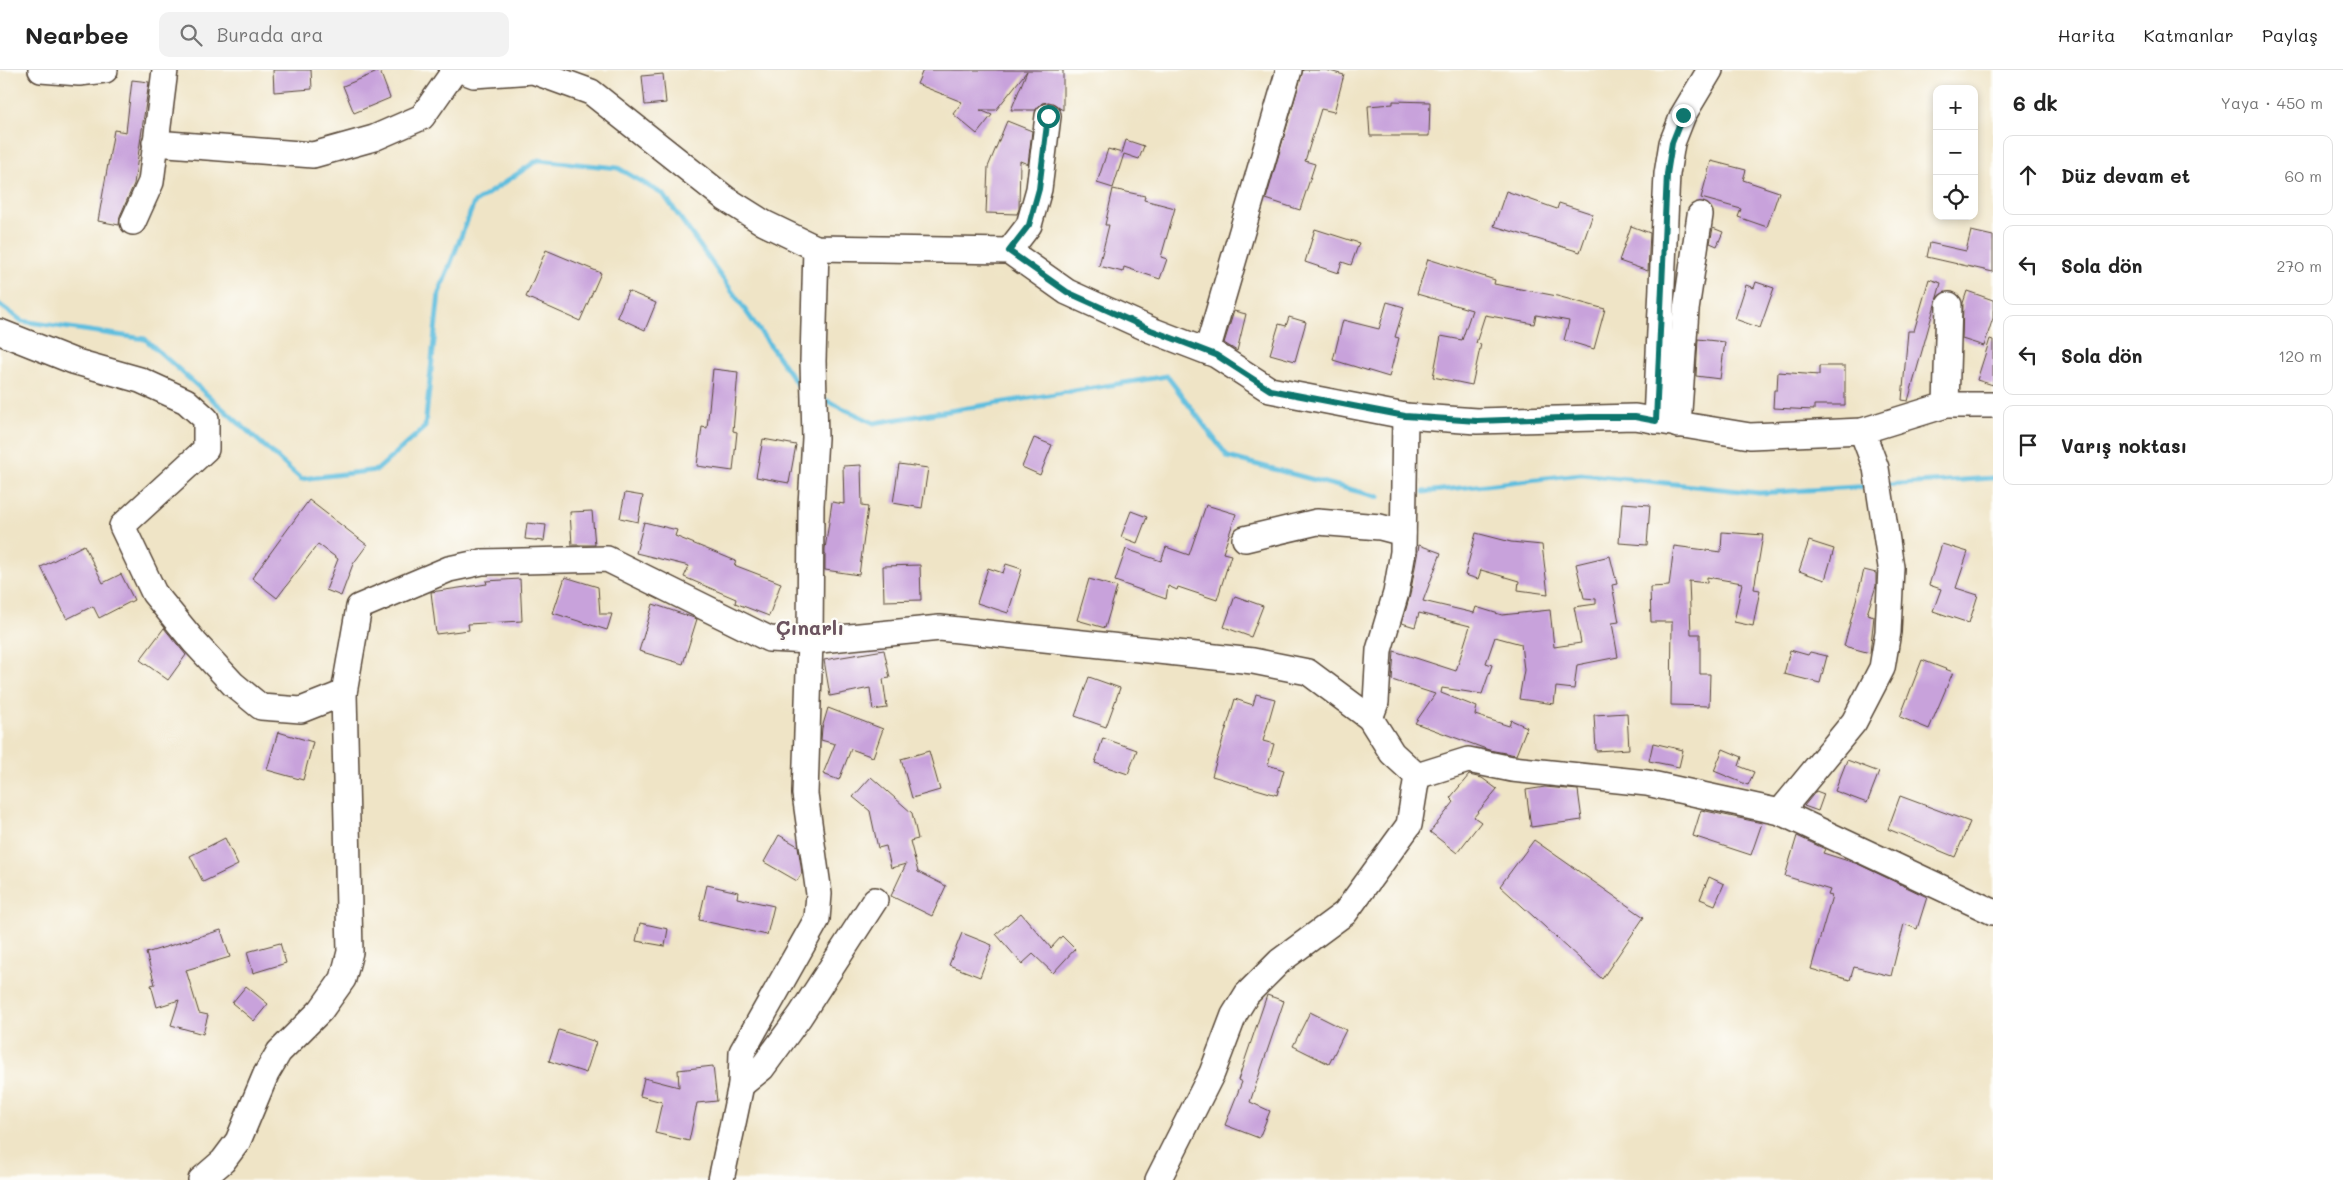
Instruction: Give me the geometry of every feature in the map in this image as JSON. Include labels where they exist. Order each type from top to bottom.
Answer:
[{"type":"street","points":[[41,70],[79,73],[105,70]]},
{"type":"street","points":[[133,222],[151,182],[154,143],[165,70]]},
{"type":"street","points":[[154,143],[313,155],[374,138],[422,117],[455,70]]},
{"type":"street","points":[[461,70],[474,75],[534,71],[591,92],[726,199],[764,223],[816,248],[1009,251],[1067,292],[1151,330],[1208,351],[1270,390],[1405,416],[1477,421],[1635,417],[1750,436],[1862,431],[1946,405],[1993,405]]},
{"type":"street","points":[[1208,351],[1289,70]]},
{"type":"street","points":[[1667,423],[1667,174],[1672,143],[1683,115],[1710,70]]},
{"type":"street","points":[[1009,251],[1029,225],[1039,189],[1048,116]]},
{"type":"street","points":[[1667,423],[1700,215]]},
{"type":"street","points":[[721,1180],[741,1085],[742,1052],[817,919],[819,894],[805,794],[810,641],[811,506],[815,438],[813,361],[816,248]]},
{"type":"street","points":[[1946,405],[1950,305]]},
{"type":"street","points":[[0,332],[73,361],[140,380],[186,400],[206,419],[206,449],[122,526],[154,592],[195,643],[233,684],[261,707],[301,710],[344,693]]},
{"type":"street","points":[[1370,718],[1376,702],[1379,650],[1396,593],[1403,552],[1405,416]]},
{"type":"street","points":[[1780,812],[1854,722],[1882,668],[1888,632],[1891,566],[1876,468],[1862,431]]},
{"type":"street","points":[[1245,539],[1317,522],[1380,527],[1403,533]]},
{"type":"street","points":[[200,1180],[223,1161],[238,1141],[266,1074],[279,1052],[321,1010],[343,979],[350,952],[344,693],[359,607],[449,569],[482,562],[607,559],[769,639],[810,641],[940,628],[1253,661],[1308,672],[1370,718],[1392,753],[1417,776]]},
{"type":"street","points":[[1417,776],[1468,760],[1512,769],[1647,783],[1780,812],[1993,912]]},
{"type":"street","points":[[1158,1180],[1212,1073],[1234,1015],[1247,994],[1280,961],[1344,913],[1410,825],[1417,776]]},
{"type":"street","points":[[741,1085],[762,1068],[875,900]]},
{"type":"building","points":[[273,70],[311,70],[312,89],[274,92]]},
{"type":"building","points":[[923,70],[1063,70],[1063,110],[1049,102],[1042,103],[1036,110],[1011,110],[1027,71],[996,110],[980,110],[992,115],[977,134],[953,114],[962,102],[917,84]]},
{"type":"building","points":[[1303,70],[1326,70],[1344,75],[1334,112],[1321,109],[1305,161],[1315,164],[1300,210],[1266,199]]},
{"type":"building","points":[[380,71],[390,98],[354,113],[343,86]]},
{"type":"building","points":[[663,74],[666,103],[645,105],[642,76]]},
{"type":"building","points":[[132,80],[149,82],[134,184],[120,216],[119,225],[98,221],[114,130],[126,132]]},
{"type":"building","points":[[1393,101],[1430,102],[1429,136],[1370,136],[1368,106],[1393,104]]},
{"type":"building","points":[[1007,121],[1032,131],[1028,164],[1020,161],[1019,209],[1017,214],[986,213],[988,167]]},
{"type":"building","points":[[1126,140],[1144,146],[1139,159],[1124,154],[1113,188],[1097,183],[1108,149],[1122,153]]},
{"type":"building","points":[[1711,161],[1746,170],[1743,180],[1779,192],[1767,227],[1738,217],[1741,209],[1701,198]]},
{"type":"building","points":[[1113,189],[1145,196],[1144,200],[1175,208],[1161,257],[1167,259],[1160,279],[1124,267],[1123,272],[1099,266],[1109,225],[1105,225]]},
{"type":"building","points":[[1506,191],[1557,209],[1559,203],[1593,214],[1580,252],[1494,226]]},
{"type":"building","points":[[1631,226],[1650,233],[1648,271],[1619,261]]},
{"type":"building","points":[[1713,228],[1723,232],[1717,246],[1710,243]]},
{"type":"building","points":[[1315,229],[1359,243],[1351,265],[1342,262],[1338,273],[1305,262]]},
{"type":"building","points":[[1971,231],[1993,236],[1993,272],[1927,257],[1930,243],[1966,251]]},
{"type":"building","points":[[546,250],[601,273],[580,321],[526,297]]},
{"type":"building","points":[[1428,259],[1495,280],[1494,284],[1557,296],[1605,309],[1594,349],[1564,340],[1569,321],[1536,315],[1534,324],[1485,315],[1476,343],[1481,344],[1472,385],[1433,377],[1441,336],[1462,340],[1472,310],[1417,294]]},
{"type":"building","points":[[1929,279],[1941,283],[1908,401],[1902,400],[1908,331],[1914,331]]},
{"type":"building","points":[[1756,282],[1774,288],[1760,328],[1735,319],[1746,285],[1754,288]]},
{"type":"building","points":[[628,291],[656,303],[645,330],[617,317]]},
{"type":"building","points":[[1967,291],[1993,300],[1993,318],[1984,346],[1962,339],[1963,303]]},
{"type":"building","points":[[1387,302],[1404,307],[1395,337],[1399,338],[1389,377],[1333,360],[1343,320],[1379,329]]},
{"type":"building","points":[[1234,311],[1246,314],[1237,351],[1224,343]]},
{"type":"building","points":[[1289,317],[1306,322],[1295,361],[1270,354],[1279,324],[1286,326]]},
{"type":"building","points":[[1698,339],[1725,342],[1720,379],[1696,376]]},
{"type":"building","points":[[1990,339],[1993,340],[1993,385],[1977,380]]},
{"type":"building","points":[[1819,366],[1845,366],[1845,405],[1814,405],[1814,410],[1773,408],[1778,372],[1819,375]]},
{"type":"building","points":[[713,369],[738,372],[733,431],[737,432],[733,471],[697,466],[702,427],[707,428]]},
{"type":"building","points":[[1034,438],[1052,445],[1040,475],[1022,467]]},
{"type":"building","points":[[763,439],[796,445],[789,483],[756,477]]},
{"type":"building","points":[[899,464],[928,468],[922,508],[893,503]]},
{"type":"building","points":[[861,465],[862,506],[868,507],[859,575],[825,570],[825,549],[832,502],[844,504],[843,466]]},
{"type":"building","points":[[625,493],[643,496],[638,522],[620,518]]},
{"type":"building","points":[[309,500],[367,545],[353,564],[341,596],[326,590],[338,559],[318,544],[277,598],[252,578]]},
{"type":"building","points":[[1622,503],[1650,505],[1647,545],[1619,543]]},
{"type":"building","points":[[1206,505],[1236,514],[1223,553],[1231,555],[1217,600],[1178,587],[1177,590],[1168,586],[1166,599],[1115,581],[1126,549],[1161,561],[1166,547],[1189,555]]},
{"type":"building","points":[[592,511],[595,545],[572,545],[570,512]]},
{"type":"building","points":[[1131,511],[1147,517],[1137,543],[1121,537]]},
{"type":"building","points":[[644,522],[677,530],[675,536],[736,561],[734,565],[781,583],[769,616],[735,603],[736,599],[684,577],[689,566],[636,553]]},
{"type":"building","points":[[527,523],[546,525],[544,541],[525,539]]},
{"type":"building","points":[[1722,532],[1763,535],[1754,589],[1760,590],[1753,626],[1734,622],[1742,583],[1707,577],[1707,583],[1689,581],[1691,634],[1700,634],[1700,674],[1710,674],[1709,706],[1671,705],[1672,622],[1651,622],[1650,587],[1669,586],[1674,546],[1721,552]]},
{"type":"building","points":[[1476,533],[1511,542],[1542,545],[1548,594],[1518,590],[1519,581],[1481,570],[1478,579],[1465,575]]},
{"type":"building","points":[[1809,541],[1834,549],[1825,580],[1799,571]]},
{"type":"building","points":[[1942,544],[1968,552],[1956,588],[1978,595],[1969,623],[1933,611],[1941,589],[1929,585]]},
{"type":"building","points":[[84,545],[103,583],[121,574],[134,600],[99,618],[93,606],[67,619],[41,567]]},
{"type":"building","points":[[1419,545],[1441,553],[1423,601],[1474,613],[1476,607],[1502,615],[1550,610],[1554,647],[1581,643],[1574,607],[1596,604],[1596,599],[1584,598],[1576,564],[1610,556],[1617,584],[1612,585],[1619,622],[1612,623],[1618,657],[1577,665],[1574,689],[1556,687],[1554,704],[1519,699],[1524,670],[1521,644],[1495,637],[1486,663],[1492,665],[1482,694],[1442,688],[1441,693],[1477,707],[1475,715],[1509,726],[1511,720],[1527,727],[1516,755],[1489,750],[1415,723],[1435,694],[1392,680],[1394,651],[1456,671],[1470,626],[1419,613],[1415,627],[1402,623],[1410,595]]},
{"type":"building","points":[[1006,564],[1022,569],[1008,613],[977,603],[988,568],[1003,573]]},
{"type":"building","points":[[920,565],[921,600],[884,601],[883,566]]},
{"type":"building","points":[[1864,570],[1876,573],[1876,586],[1867,614],[1874,616],[1870,653],[1844,646]]},
{"type":"building","points":[[565,577],[598,587],[600,614],[612,614],[607,630],[553,613]]},
{"type":"building","points":[[520,579],[522,621],[468,624],[469,630],[436,634],[431,592],[487,584],[486,581]]},
{"type":"building","points":[[1089,579],[1117,587],[1105,628],[1077,620]]},
{"type":"building","points":[[1235,596],[1263,606],[1251,637],[1224,627]]},
{"type":"building","points":[[653,604],[697,619],[683,664],[639,651]]},
{"type":"building","points":[[164,628],[186,655],[168,680],[140,660]]},
{"type":"building","points":[[884,650],[890,678],[883,679],[887,708],[873,710],[870,688],[830,696],[824,660]]},
{"type":"building","points":[[1790,650],[1808,655],[1810,652],[1827,656],[1820,683],[1784,674]]},
{"type":"building","points":[[1922,660],[1953,672],[1929,729],[1900,717]]},
{"type":"building","points":[[1089,677],[1120,688],[1106,727],[1075,716]]},
{"type":"building","points":[[1256,694],[1275,699],[1263,741],[1274,744],[1268,765],[1284,770],[1277,795],[1212,776],[1235,699],[1253,705]]},
{"type":"building","points":[[828,708],[883,729],[873,757],[851,749],[839,780],[823,774],[835,744],[821,740],[822,728]]},
{"type":"building","points":[[1627,713],[1629,749],[1596,751],[1594,715]]},
{"type":"building","points":[[278,732],[313,742],[303,780],[267,770]]},
{"type":"building","points":[[1103,738],[1137,750],[1128,774],[1095,763]]},
{"type":"building","points":[[1653,743],[1683,750],[1679,767],[1649,761]]},
{"type":"building","points":[[1723,749],[1742,757],[1739,766],[1754,772],[1748,785],[1714,771]]},
{"type":"building","points":[[929,751],[940,790],[912,798],[901,759]]},
{"type":"building","points":[[1847,760],[1879,772],[1867,803],[1835,791]]},
{"type":"building","points":[[1469,775],[1482,778],[1497,789],[1474,817],[1481,822],[1457,853],[1430,832],[1454,802],[1450,798]]},
{"type":"building","points":[[871,777],[912,813],[918,839],[910,841],[918,872],[946,886],[932,916],[891,896],[906,864],[891,868],[886,846],[878,848],[870,811],[853,797]]},
{"type":"building","points":[[1545,787],[1578,790],[1582,820],[1531,827],[1526,790]]},
{"type":"building","points":[[1816,791],[1824,794],[1818,811],[1804,806]]},
{"type":"building","points":[[1900,796],[1970,822],[1955,857],[1888,829]]},
{"type":"building","points":[[1701,810],[1762,823],[1751,855],[1693,836]]},
{"type":"building","points":[[779,835],[798,846],[802,873],[797,881],[764,862]]},
{"type":"building","points":[[1797,836],[1825,849],[1823,853],[1858,864],[1927,897],[1917,929],[1904,924],[1891,976],[1854,967],[1850,980],[1811,969],[1832,896],[1828,895],[1830,890],[1785,876]]},
{"type":"building","points":[[225,838],[238,865],[203,882],[190,856]]},
{"type":"building","points":[[1534,840],[1644,917],[1602,979],[1500,886]]},
{"type":"building","points":[[1709,877],[1724,884],[1715,905],[1700,899]]},
{"type":"building","points":[[707,885],[738,892],[737,898],[774,906],[767,935],[699,920]]},
{"type":"building","points":[[1021,913],[1051,948],[1062,936],[1075,949],[1053,973],[1033,954],[1022,964],[996,934]]},
{"type":"building","points":[[640,923],[668,929],[665,946],[636,941]]},
{"type":"building","points":[[221,930],[230,957],[186,970],[199,1013],[208,1015],[203,1034],[171,1025],[179,1000],[157,1007],[151,985],[155,984],[146,953]]},
{"type":"building","points":[[962,933],[992,945],[980,977],[949,965]]},
{"type":"building","points":[[280,943],[286,963],[253,973],[247,952]]},
{"type":"building","points":[[246,986],[268,1004],[254,1021],[232,1003]]},
{"type":"building","points":[[1267,995],[1284,1001],[1250,1102],[1270,1111],[1259,1138],[1225,1125],[1242,1082],[1238,1080]]},
{"type":"building","points":[[1310,1012],[1346,1030],[1329,1064],[1293,1046]]},
{"type":"building","points":[[559,1030],[596,1042],[586,1073],[549,1061]]},
{"type":"building","points":[[713,1066],[717,1101],[697,1103],[689,1141],[655,1133],[662,1102],[640,1096],[644,1078],[679,1087],[678,1070]]},
{"type":"waterway","points":[[0,305],[22,321],[145,339],[301,479],[377,470],[425,427],[439,293],[474,203],[538,160],[618,168],[664,195],[800,388],[806,391]]},
{"type":"waterway","points":[[821,398],[874,423],[1167,376],[1228,457],[1379,497]]},
{"type":"waterway","points":[[1424,492],[1581,474],[1759,493],[1872,486]]},
{"type":"waterway","points":[[1885,485],[1993,478]]},
{"type":"district","name":"Çınarlı","points":[[810,627]]},
{"type":"route","points":[[1048,116],[1039,189],[1029,225],[1009,251],[1067,292],[1151,330],[1216,355],[1270,390],[1405,416],[1477,421],[1635,417],[1656,421],[1667,174],[1672,143],[1683,115]]}]
